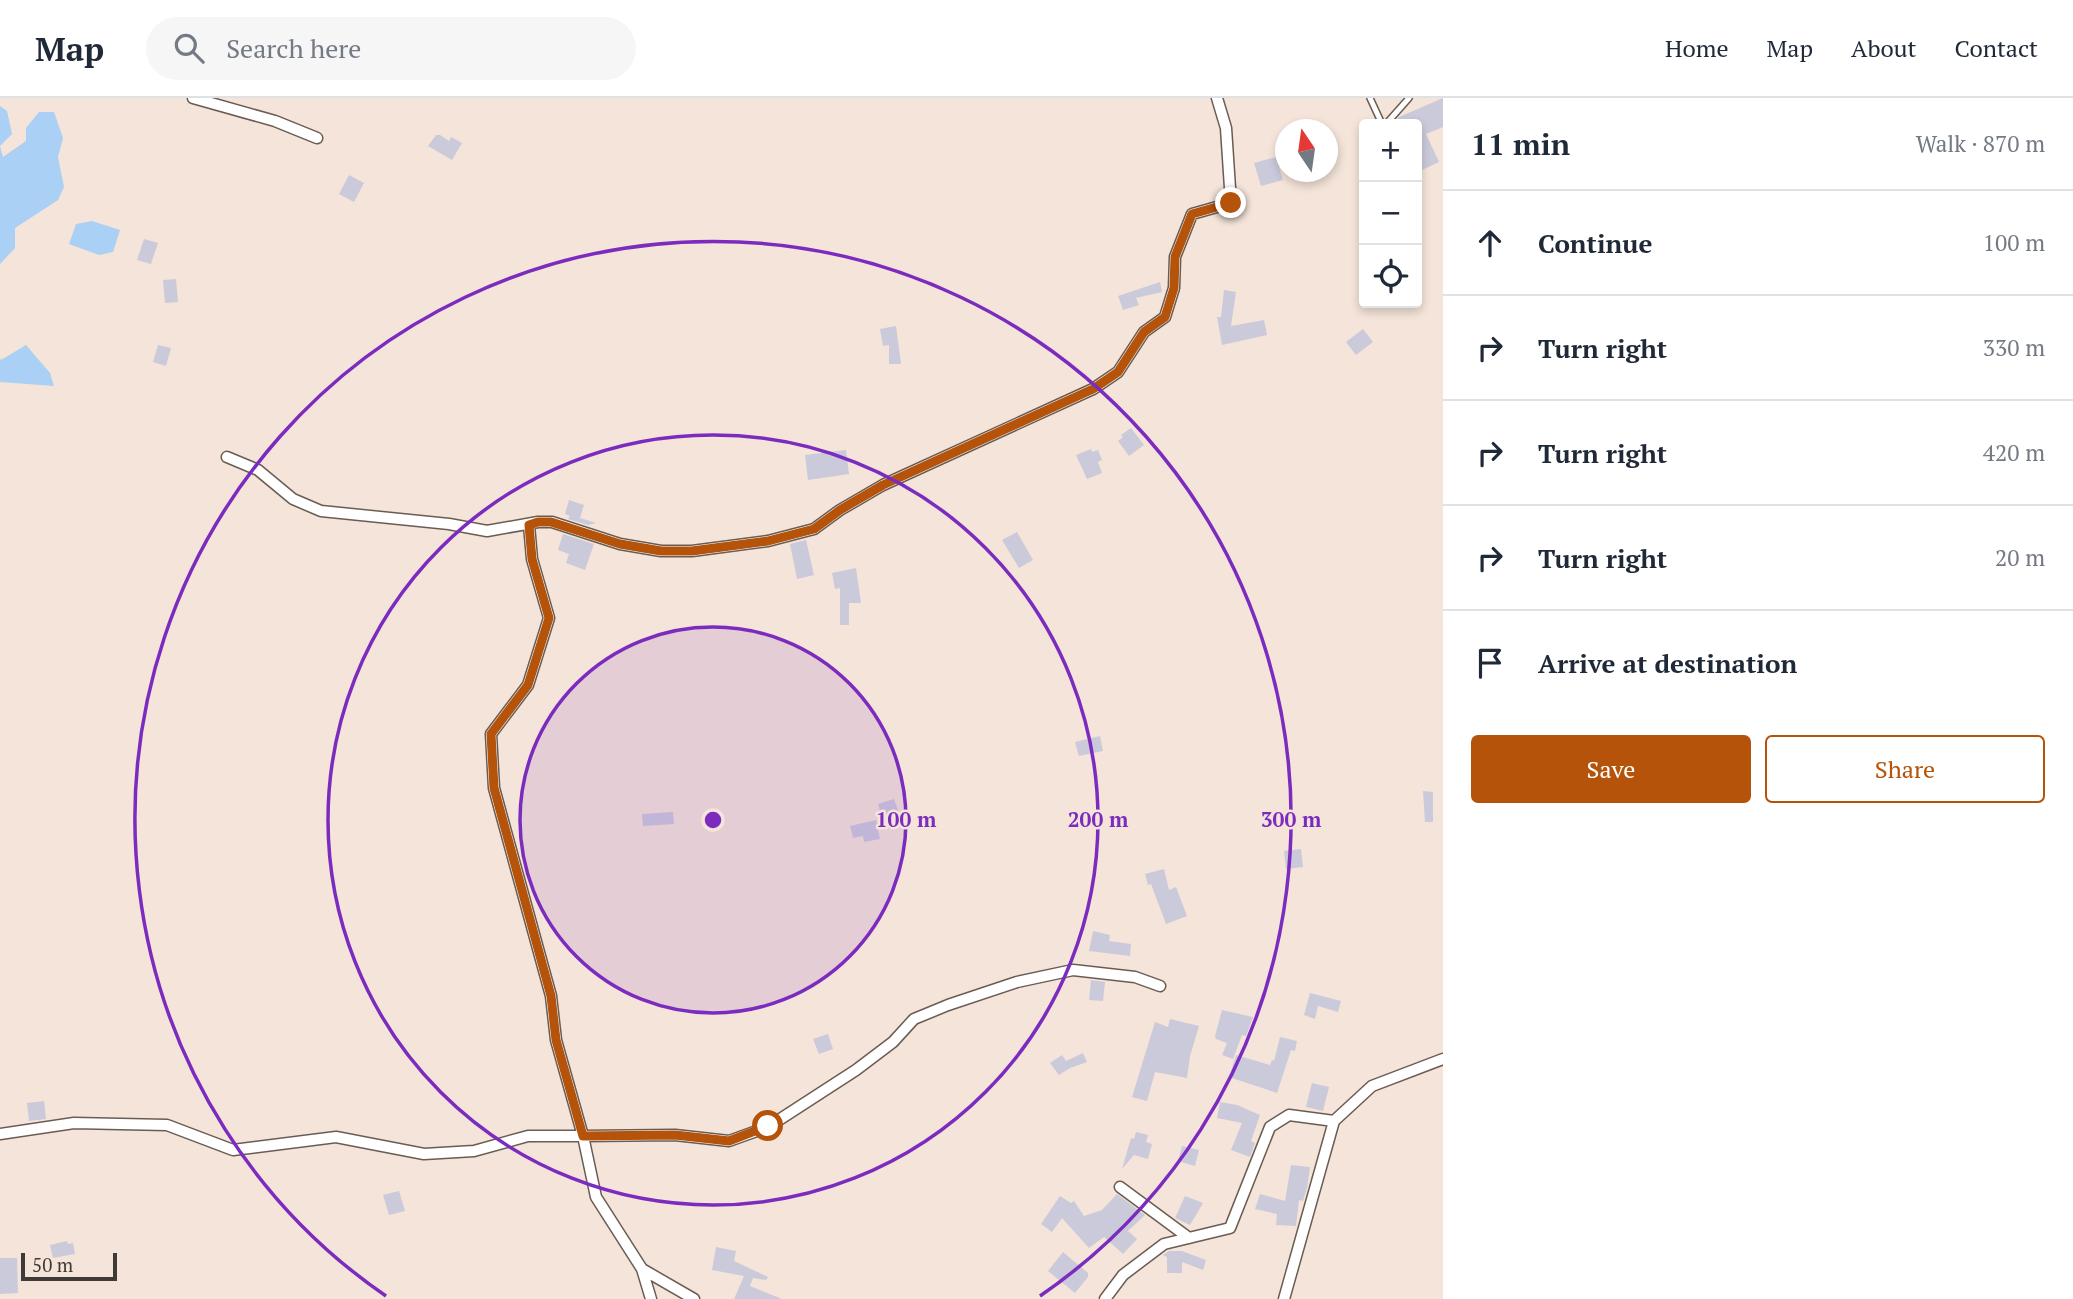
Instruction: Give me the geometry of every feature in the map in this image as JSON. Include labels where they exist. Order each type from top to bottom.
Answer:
[{"type":"street","points":[[193,98],[275,121],[317,138]]},
{"type":"street","points":[[228,457],[258,470],[293,499],[321,512],[449,524],[487,531],[551,522],[620,544],[661,551],[692,551],[768,541],[814,529],[883,485],[1093,389],[1118,372],[1144,332],[1165,317],[1174,288],[1175,257],[1192,214],[1231,203],[1226,128],[1217,98]]},
{"type":"street","points":[[529,525],[532,559],[549,618],[528,685],[491,734],[494,788],[551,996],[556,1040],[583,1136],[596,1197],[642,1269],[651,1299]]},
{"type":"street","points":[[0,1134],[74,1123],[167,1125],[233,1150],[336,1137],[424,1154],[474,1151],[528,1136],[675,1135],[729,1141],[768,1126],[856,1070],[893,1042],[914,1019],[948,1005],[1017,982],[1073,970],[1135,977],[1160,986]]},
{"type":"street","points":[[1284,1299],[1334,1121],[1372,1086],[1443,1059]]},
{"type":"street","points":[[1105,1299],[1123,1275],[1164,1244],[1230,1228],[1269,1127],[1289,1115],[1334,1121]]},
{"type":"street","points":[[1120,1187],[1189,1238]]},
{"type":"street","points":[[642,1269],[694,1299]]},
{"type":"lane","points":[[1370,98],[1381,119]]},
{"type":"lane","points":[[1389,119],[1409,98]]},
{"type":"water","points":[[0,106],[7,111],[12,134],[0,146]]},
{"type":"water","points":[[39,112],[54,112],[63,138],[58,157],[64,187],[58,200],[15,228],[15,248],[0,264],[0,146],[3,157],[26,141],[26,128]]},
{"type":"water","points":[[92,221],[120,230],[113,252],[99,255],[69,244],[76,224]]},
{"type":"water","points":[[26,345],[50,373],[54,386],[0,382],[0,358],[1,360]]},
{"type":"building","points":[[1443,98],[1443,127],[1426,134],[1439,162],[1422,170],[1422,119],[1397,119]]},
{"type":"building","points":[[436,135],[449,141],[451,137],[462,143],[452,160],[428,146]]},
{"type":"building","points":[[1275,157],[1276,182],[1261,186],[1254,163]]},
{"type":"building","points":[[349,175],[364,183],[354,202],[339,194]]},
{"type":"building","points":[[144,239],[158,243],[151,264],[137,260]]},
{"type":"building","points":[[176,279],[178,302],[165,303],[163,280]]},
{"type":"building","points":[[1160,282],[1162,292],[1136,298],[1139,305],[1123,310],[1118,296]]},
{"type":"building","points":[[1224,290],[1236,292],[1231,326],[1264,320],[1267,335],[1222,345],[1217,317],[1221,317]]},
{"type":"building","points":[[896,326],[901,364],[889,364],[889,345],[883,346],[880,329]]},
{"type":"building","points":[[1363,329],[1373,342],[1356,355],[1346,342]]},
{"type":"building","points":[[158,345],[171,348],[166,366],[153,362]]},
{"type":"building","points":[[1131,428],[1144,445],[1129,456],[1118,441],[1123,437],[1121,435]]},
{"type":"building","points":[[1091,449],[1092,452],[1098,450],[1102,460],[1098,462],[1102,473],[1087,479],[1076,455]]},
{"type":"building","points":[[846,450],[849,474],[808,480],[805,455]]},
{"type":"building","points":[[569,500],[584,505],[580,518],[596,523],[588,525],[568,519],[570,516],[565,514]]},
{"type":"building","points":[[1017,532],[1033,560],[1019,568],[1002,540]]},
{"type":"building","points":[[563,534],[594,544],[585,570],[566,563],[569,554],[558,550]]},
{"type":"building","points":[[806,540],[814,575],[797,579],[790,544]]},
{"type":"building","points":[[856,568],[861,603],[849,603],[849,625],[840,625],[840,588],[835,589],[832,573]]},
{"type":"building","points":[[1100,736],[1103,751],[1079,756],[1075,742]]},
{"type":"building","points":[[1423,791],[1433,792],[1433,822],[1425,822]]},
{"type":"building","points":[[894,799],[899,813],[882,818],[878,804]]},
{"type":"building","points":[[673,812],[674,824],[643,826],[642,814]]},
{"type":"building","points":[[876,820],[880,839],[864,842],[863,836],[853,838],[850,826]]},
{"type":"building","points":[[1301,849],[1303,867],[1286,869],[1284,851]]},
{"type":"building","points":[[1164,869],[1169,890],[1176,887],[1187,916],[1166,924],[1145,874]]},
{"type":"building","points":[[1093,931],[1110,935],[1109,941],[1131,944],[1130,956],[1089,951]]},
{"type":"building","points":[[1091,980],[1105,982],[1103,1001],[1089,1000]]},
{"type":"building","points":[[1310,993],[1341,1001],[1338,1012],[1318,1006],[1315,1019],[1304,1015]]},
{"type":"building","points":[[1222,1010],[1253,1017],[1246,1036],[1242,1035],[1233,1059],[1222,1055],[1227,1043],[1215,1036]]},
{"type":"building","points":[[1170,1019],[1199,1026],[1187,1078],[1155,1072],[1147,1101],[1132,1097],[1155,1022],[1168,1027]]},
{"type":"building","points":[[828,1034],[833,1049],[819,1054],[813,1039]]},
{"type":"building","points":[[1280,1037],[1297,1041],[1295,1051],[1291,1050],[1277,1093],[1229,1077],[1236,1055],[1270,1065],[1272,1060],[1274,1061]]},
{"type":"building","points":[[1083,1053],[1087,1062],[1059,1075],[1050,1063],[1062,1055],[1066,1061]]},
{"type":"building","points":[[1312,1083],[1329,1087],[1323,1111],[1306,1107]]},
{"type":"building","points":[[44,1101],[46,1119],[29,1121],[27,1103]]},
{"type":"building","points":[[1220,1102],[1237,1105],[1260,1115],[1251,1141],[1255,1143],[1250,1157],[1231,1150],[1242,1123],[1217,1118]]},
{"type":"building","points":[[1136,1132],[1148,1135],[1146,1142],[1152,1144],[1148,1159],[1134,1155],[1122,1169],[1131,1138],[1134,1139]]},
{"type":"building","points":[[1182,1146],[1199,1150],[1195,1166],[1178,1161]]},
{"type":"building","points":[[1291,1165],[1310,1167],[1307,1188],[1303,1201],[1299,1200],[1296,1226],[1276,1225],[1277,1214],[1255,1209],[1260,1194],[1285,1201]]},
{"type":"building","points":[[399,1191],[405,1211],[389,1215],[383,1195]]},
{"type":"building","points":[[1117,1194],[1145,1215],[1128,1231],[1137,1239],[1123,1254],[1104,1237],[1089,1248],[1062,1218],[1052,1232],[1041,1224],[1060,1196],[1071,1203],[1074,1201],[1084,1216],[1102,1210]]},
{"type":"building","points":[[1185,1196],[1203,1203],[1190,1225],[1175,1218]]},
{"type":"building","points":[[67,1241],[68,1244],[73,1243],[75,1254],[53,1258],[50,1245]]},
{"type":"building","points":[[716,1247],[736,1251],[734,1261],[768,1277],[766,1280],[753,1278],[750,1286],[782,1299],[734,1299],[744,1276],[712,1270]]},
{"type":"building","points":[[1169,1251],[1182,1251],[1206,1260],[1203,1270],[1182,1262],[1182,1273],[1167,1273],[1167,1257],[1163,1255]]},
{"type":"building","points":[[1063,1252],[1088,1273],[1088,1277],[1075,1293],[1048,1271]]},
{"type":"building","points":[[0,1258],[17,1258],[18,1293],[0,1294]]},
{"type":"route","points":[[768,1126],[729,1141],[675,1135],[583,1136],[556,1040],[551,996],[494,788],[491,734],[528,685],[549,618],[532,559],[529,525],[551,522],[620,544],[661,551],[724,548],[768,541],[814,529],[883,485],[1093,389],[1118,372],[1144,332],[1165,317],[1174,288],[1175,257],[1192,214],[1231,203]]}]
